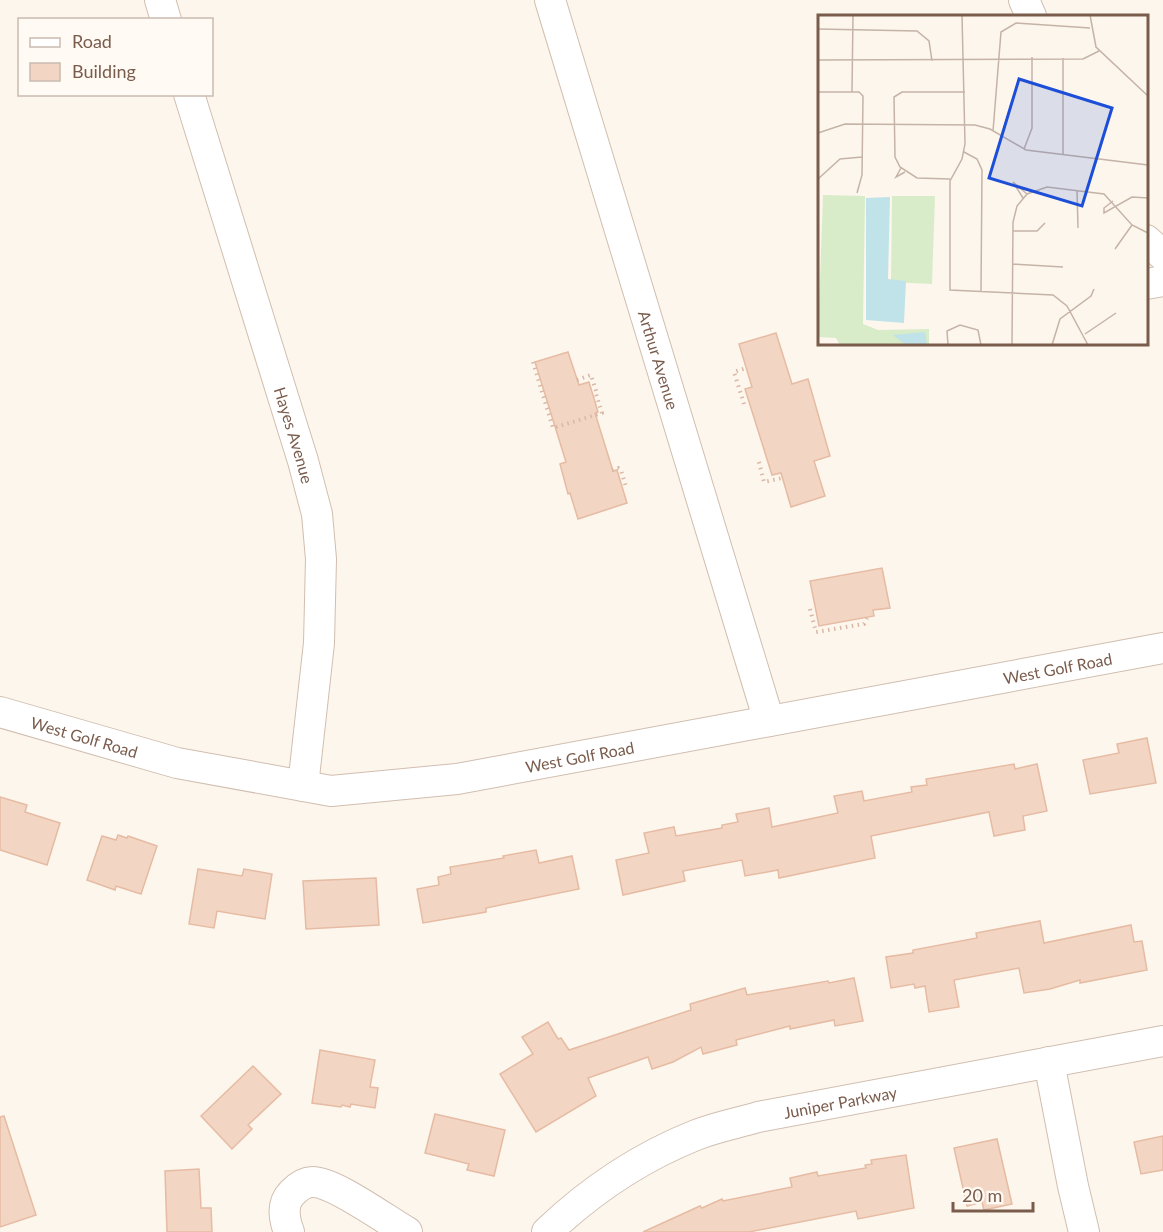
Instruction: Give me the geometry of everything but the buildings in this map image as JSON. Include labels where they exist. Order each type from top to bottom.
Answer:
[{"type":"street","points":[[160,0],[165,18]]},
{"type":"street","name":"Arthur Avenue","points":[[550,0],[768,721]]},
{"type":"street","points":[[1024,0],[1031,15]]},
{"type":"street","name":"Hayes Avenue","points":[[190,96],[303,461],[316,514],[321,559],[319,643],[303,786]]},
{"type":"street","points":[[1148,242],[1163,255]]},
{"type":"street","points":[[1148,284],[1163,281]]},
{"type":"street","name":"West Golf Road","points":[[0,712],[177,763],[331,791],[457,779],[1163,648]]},
{"type":"street","name":"Juniper Parkway","points":[[547,1232],[568,1212],[631,1166],[697,1134],[758,1117],[1163,1041]]},
{"type":"street","points":[[1049,1062],[1072,1186],[1084,1232]]},
{"type":"street","points":[[289,1232],[284,1218],[287,1197],[298,1187],[310,1182],[328,1184],[406,1232]]},
{"type":"path","points":[[533,362],[554,428],[602,413],[591,375],[577,380]]},
{"type":"path","points":[[744,404],[734,372],[746,368]]},
{"type":"path","points":[[759,462],[765,482],[782,478]]},
{"type":"path","points":[[612,470],[618,468],[621,470],[626,487]]},
{"type":"path","points":[[810,609],[816,632],[864,624],[867,618]]}]
